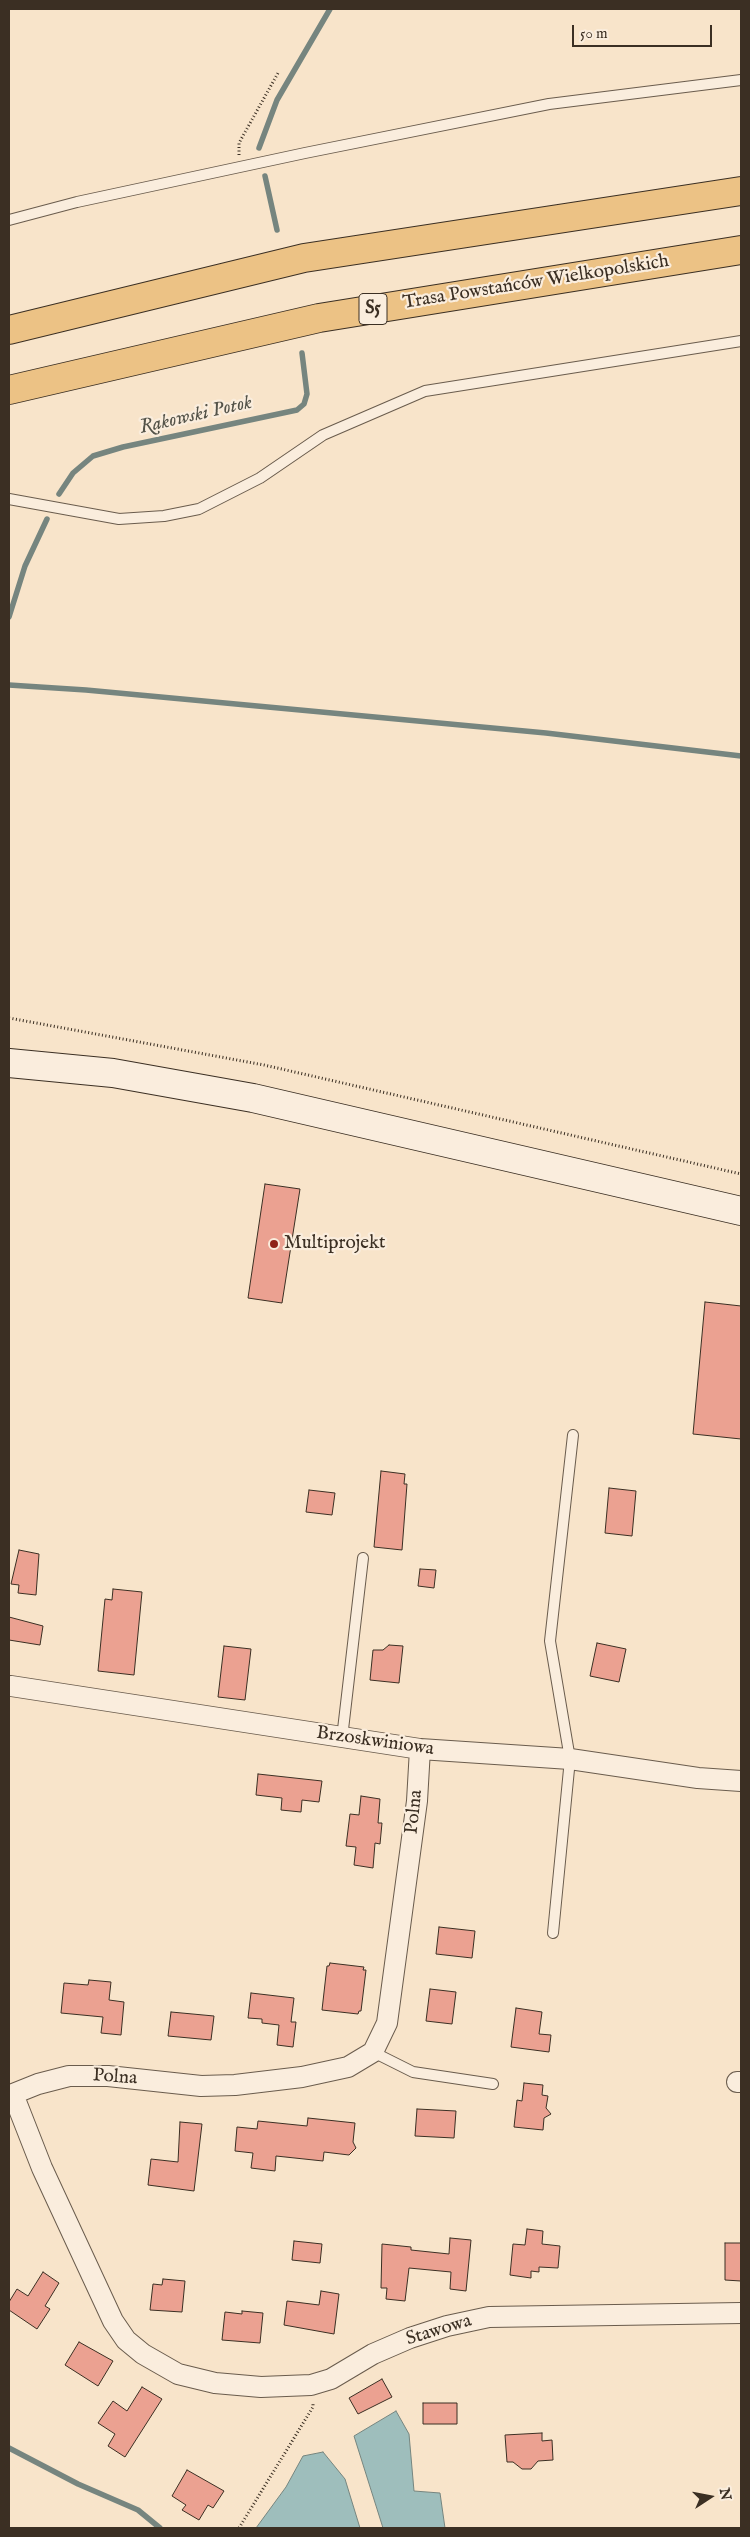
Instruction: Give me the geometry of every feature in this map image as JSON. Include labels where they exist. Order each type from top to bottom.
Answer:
[{"type":"highway","points":[[9,330],[304,258],[741,191]]},
{"type":"highway","name":"Trasa Powstańców Wielkopolskich","points":[[9,390],[319,318],[741,250]]},
{"type":"main road","points":[[9,1063],[113,1073],[253,1098],[741,1211]]},
{"type":"street","name":"Brzoskwiniowa","points":[[11,1686],[420,1749],[570,1759],[698,1778],[741,1782]]},
{"type":"street","name":"Polna","points":[[311,2385],[261,2387],[196,2380],[158,2365],[126,2340],[113,2321],[42,2168],[11,2090],[69,2076],[108,2076],[201,2086],[235,2085],[302,2077],[348,2068],[373,2052],[387,2023],[417,1802],[420,1749]]},
{"type":"street","name":"Stawowa","points":[[311,2385],[331,2379],[373,2354],[410,2338],[489,2317],[741,2313]]},
{"type":"lane","points":[[9,220],[77,202],[305,153],[549,104],[741,80]]},
{"type":"lane","points":[[9,499],[119,519],[173,515],[199,509],[260,478],[323,436],[425,391],[741,341]]},
{"type":"lane","points":[[553,1933],[570,1759],[550,1641],[573,1434]]},
{"type":"lane","points":[[342,1738],[363,1558]]},
{"type":"lane","points":[[373,2052],[413,2072],[494,2084]]},
{"type":"path","points":[[239,168],[239,143],[278,73]]},
{"type":"path","points":[[9,1018],[264,1065],[741,1174]]},
{"type":"path","points":[[239,2528],[313,2407],[311,2385]]},
{"type":"water","points":[[396,2411],[409,2434],[414,2491],[440,2493],[445,2528],[383,2528],[354,2436]]},
{"type":"water","points":[[323,2452],[345,2479],[360,2528],[256,2528],[286,2487],[303,2456]]},
{"type":"building","name":"Multiprojekt","points":[[265,1184],[300,1189],[282,1303],[248,1298]]},
{"type":"building","points":[[705,1302],[741,1306],[741,1439],[693,1434]]},
{"type":"building","points":[[381,1471],[405,1474],[404,1484],[407,1484],[402,1550],[374,1547]]},
{"type":"building","points":[[609,1488],[636,1491],[632,1536],[605,1533]]},
{"type":"building","points":[[309,1490],[335,1493],[332,1515],[306,1512]]},
{"type":"building","points":[[19,1550],[39,1554],[36,1595],[18,1593],[19,1585],[11,1584]]},
{"type":"building","points":[[420,1569],[436,1570],[434,1588],[418,1586]]},
{"type":"building","points":[[113,1589],[142,1592],[134,1675],[98,1671],[105,1599],[112,1600]]},
{"type":"building","points":[[9,1617],[43,1626],[40,1645],[9,1640]]},
{"type":"building","points":[[597,1643],[626,1649],[619,1682],[590,1676]]},
{"type":"building","points":[[389,1645],[403,1646],[399,1683],[370,1680],[373,1650],[383,1650]]},
{"type":"building","points":[[224,1646],[251,1649],[245,1700],[218,1697]]},
{"type":"building","points":[[258,1774],[322,1781],[319,1802],[302,1800],[301,1812],[281,1810],[282,1798],[256,1795]]},
{"type":"building","points":[[361,1796],[380,1799],[378,1823],[382,1823],[380,1844],[375,1843],[373,1868],[354,1865],[356,1847],[346,1846],[350,1814],[359,1815]]},
{"type":"building","points":[[439,1927],[475,1931],[472,1958],[436,1954]]},
{"type":"building","points":[[330,1963],[364,1967],[363,1970],[366,1970],[361,2011],[358,2014],[322,2010],[327,1966]]},
{"type":"building","points":[[89,1980],[111,1982],[109,2000],[124,2002],[121,2035],[101,2033],[103,2017],[61,2013],[64,1983],[88,1985]]},
{"type":"building","points":[[430,1989],[456,1992],[452,2024],[426,2021]]},
{"type":"building","points":[[251,1993],[294,1998],[291,2022],[296,2022],[293,2047],[277,2045],[279,2025],[262,2023],[262,2019],[248,2018]]},
{"type":"building","points":[[516,2008],[542,2012],[539,2034],[551,2035],[549,2052],[511,2047]]},
{"type":"building","points":[[171,2012],[214,2016],[211,2040],[168,2036]]},
{"type":"building","points":[[524,2083],[543,2085],[542,2095],[548,2096],[546,2108],[551,2114],[544,2118],[543,2130],[514,2127],[517,2100],[522,2101]]},
{"type":"building","points":[[417,2109],[456,2111],[454,2138],[415,2136]]},
{"type":"building","points":[[308,2118],[355,2123],[353,2142],[356,2148],[349,2155],[324,2152],[323,2161],[276,2156],[275,2171],[251,2168],[253,2153],[235,2151],[237,2127],[257,2129],[258,2121],[307,2126]]},
{"type":"building","points":[[180,2122],[202,2124],[194,2191],[148,2185],[151,2159],[178,2162]]},
{"type":"building","points":[[527,2229],[543,2231],[542,2244],[560,2246],[558,2268],[539,2267],[539,2272],[531,2271],[531,2278],[510,2275],[513,2244],[525,2245]]},
{"type":"building","points":[[450,2238],[471,2240],[466,2291],[450,2289],[451,2272],[409,2268],[405,2301],[386,2299],[387,2288],[381,2288],[382,2244],[411,2247],[411,2250],[449,2254]]},
{"type":"building","points":[[294,2241],[322,2244],[320,2263],[292,2260]]},
{"type":"building","points":[[725,2243],[741,2243],[741,2281],[725,2280]]},
{"type":"building","points":[[43,2272],[59,2283],[45,2306],[50,2309],[37,2329],[9,2310],[9,2302],[17,2289],[28,2296]]},
{"type":"building","points":[[163,2279],[185,2281],[182,2312],[150,2310],[153,2284],[162,2285]]},
{"type":"building","points":[[321,2291],[339,2294],[334,2334],[284,2325],[287,2301],[319,2305]]},
{"type":"building","points":[[242,2311],[263,2313],[260,2343],[222,2340],[225,2312],[242,2314]]},
{"type":"building","points":[[79,2342],[113,2361],[98,2386],[65,2365]]},
{"type":"building","points":[[382,2379],[392,2397],[358,2414],[349,2398]]},
{"type":"building","points":[[142,2387],[162,2399],[125,2457],[108,2446],[115,2434],[98,2423],[113,2401],[127,2411]]},
{"type":"building","points":[[423,2403],[457,2403],[457,2424],[423,2424]]},
{"type":"building","points":[[542,2433],[542,2441],[552,2440],[553,2460],[538,2461],[531,2469],[522,2469],[513,2462],[507,2462],[505,2435]]},
{"type":"building","points":[[187,2470],[224,2491],[213,2508],[208,2505],[199,2520],[182,2510],[186,2505],[172,2496]]},
{"type":"waterway","name":"Rakowski Potok","points":[[259,148],[277,100],[330,9]]},
{"type":"waterway","name":"Rakowski Potok","points":[[265,176],[277,230]]},
{"type":"waterway","name":"Rakowski Potok","points":[[59,494],[73,473],[93,456],[123,447],[297,410],[304,404],[307,394],[302,353]]},
{"type":"waterway","name":"Rakowski Potok","points":[[9,617],[25,566],[47,519]]},
{"type":"waterway","points":[[9,685],[86,690],[546,733],[741,756]]},
{"type":"waterway","points":[[9,2448],[78,2484],[138,2510],[160,2528]]},
{"type":"place","name":"Multiprojekt","points":[[274,1244]]}]
